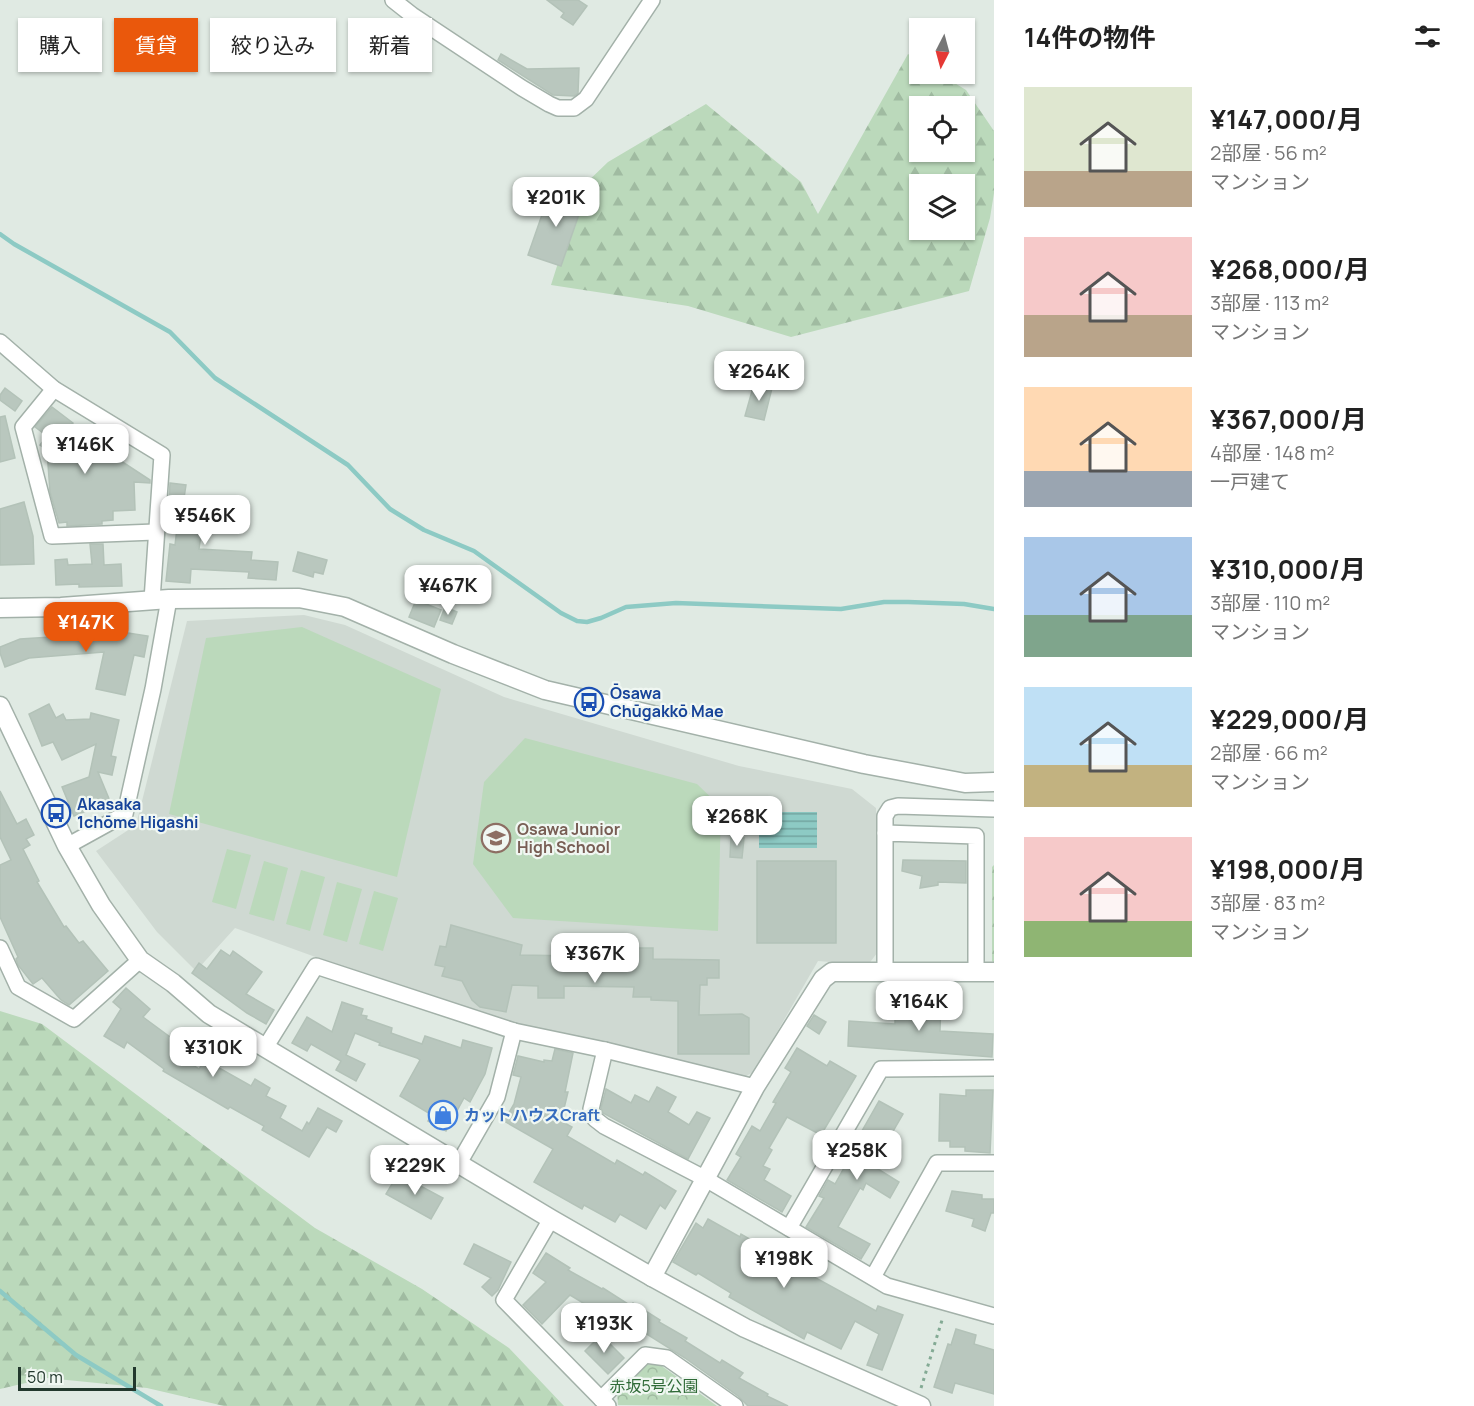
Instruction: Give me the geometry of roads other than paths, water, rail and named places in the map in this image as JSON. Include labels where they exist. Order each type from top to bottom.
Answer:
[{"type":"street","points":[[393,0],[522,88],[558,108],[574,108],[586,99],[652,0]]},
{"type":"street","points":[[0,342],[54,389],[162,455],[155,532],[161,600],[153,689],[125,814],[68,846]]},
{"type":"street","points":[[54,389],[23,427],[52,536],[155,532]]},
{"type":"street","points":[[0,608],[61,608],[161,600],[299,598],[345,608],[545,690],[864,764],[965,783],[994,782]]},
{"type":"street","points":[[0,706],[6,733],[101,905],[140,960],[173,983],[209,1014],[652,1277],[745,1328],[918,1405]]},
{"type":"street","points":[[885,973],[885,816],[890,808],[898,806],[994,810]]},
{"type":"street","points":[[652,1277],[755,1087],[823,979],[832,972],[985,972],[976,836],[885,833]]},
{"type":"street","points":[[0,948],[18,987],[74,1019],[140,960]]},
{"type":"street","points":[[265,1048],[316,966],[514,1031],[605,1050],[755,1087]]},
{"type":"street","points":[[459,1163],[497,1097],[514,1031]]},
{"type":"street","points":[[605,1050],[591,1109],[595,1119],[604,1126],[704,1178],[887,1286],[994,1316]]},
{"type":"street","points":[[789,1228],[881,1069],[994,1068]]},
{"type":"street","points":[[873,1277],[937,1163],[994,1163]]},
{"type":"street","points":[[551,1219],[504,1300],[604,1403],[645,1355],[667,1358],[735,1406]]},
{"type":"water","points":[[759,812],[817,812],[817,848],[759,848]]},
{"type":"waterway","points":[[0,234],[170,332],[215,378],[348,465],[390,509],[424,530],[474,551],[561,613],[577,621],[587,622],[626,607],[676,603],[841,609],[884,602],[908,602],[964,604],[994,609]]},
{"type":"waterway","points":[[0,1291],[76,1355],[161,1406]]},
{"type":"place","name":"Ōsawa Chūgakkō Mae","points":[[589,702]]},
{"type":"place","name":"Akasaka 1chōme Higashi","points":[[56,813]]},
{"type":"place","name":"Osawa Junior High School","points":[[496,838]]},
{"type":"place","name":"カットハウスCraft","points":[[443,1115]]},
{"type":"park label","name":"赤坂5号公園","points":[[654,1386]]}]
